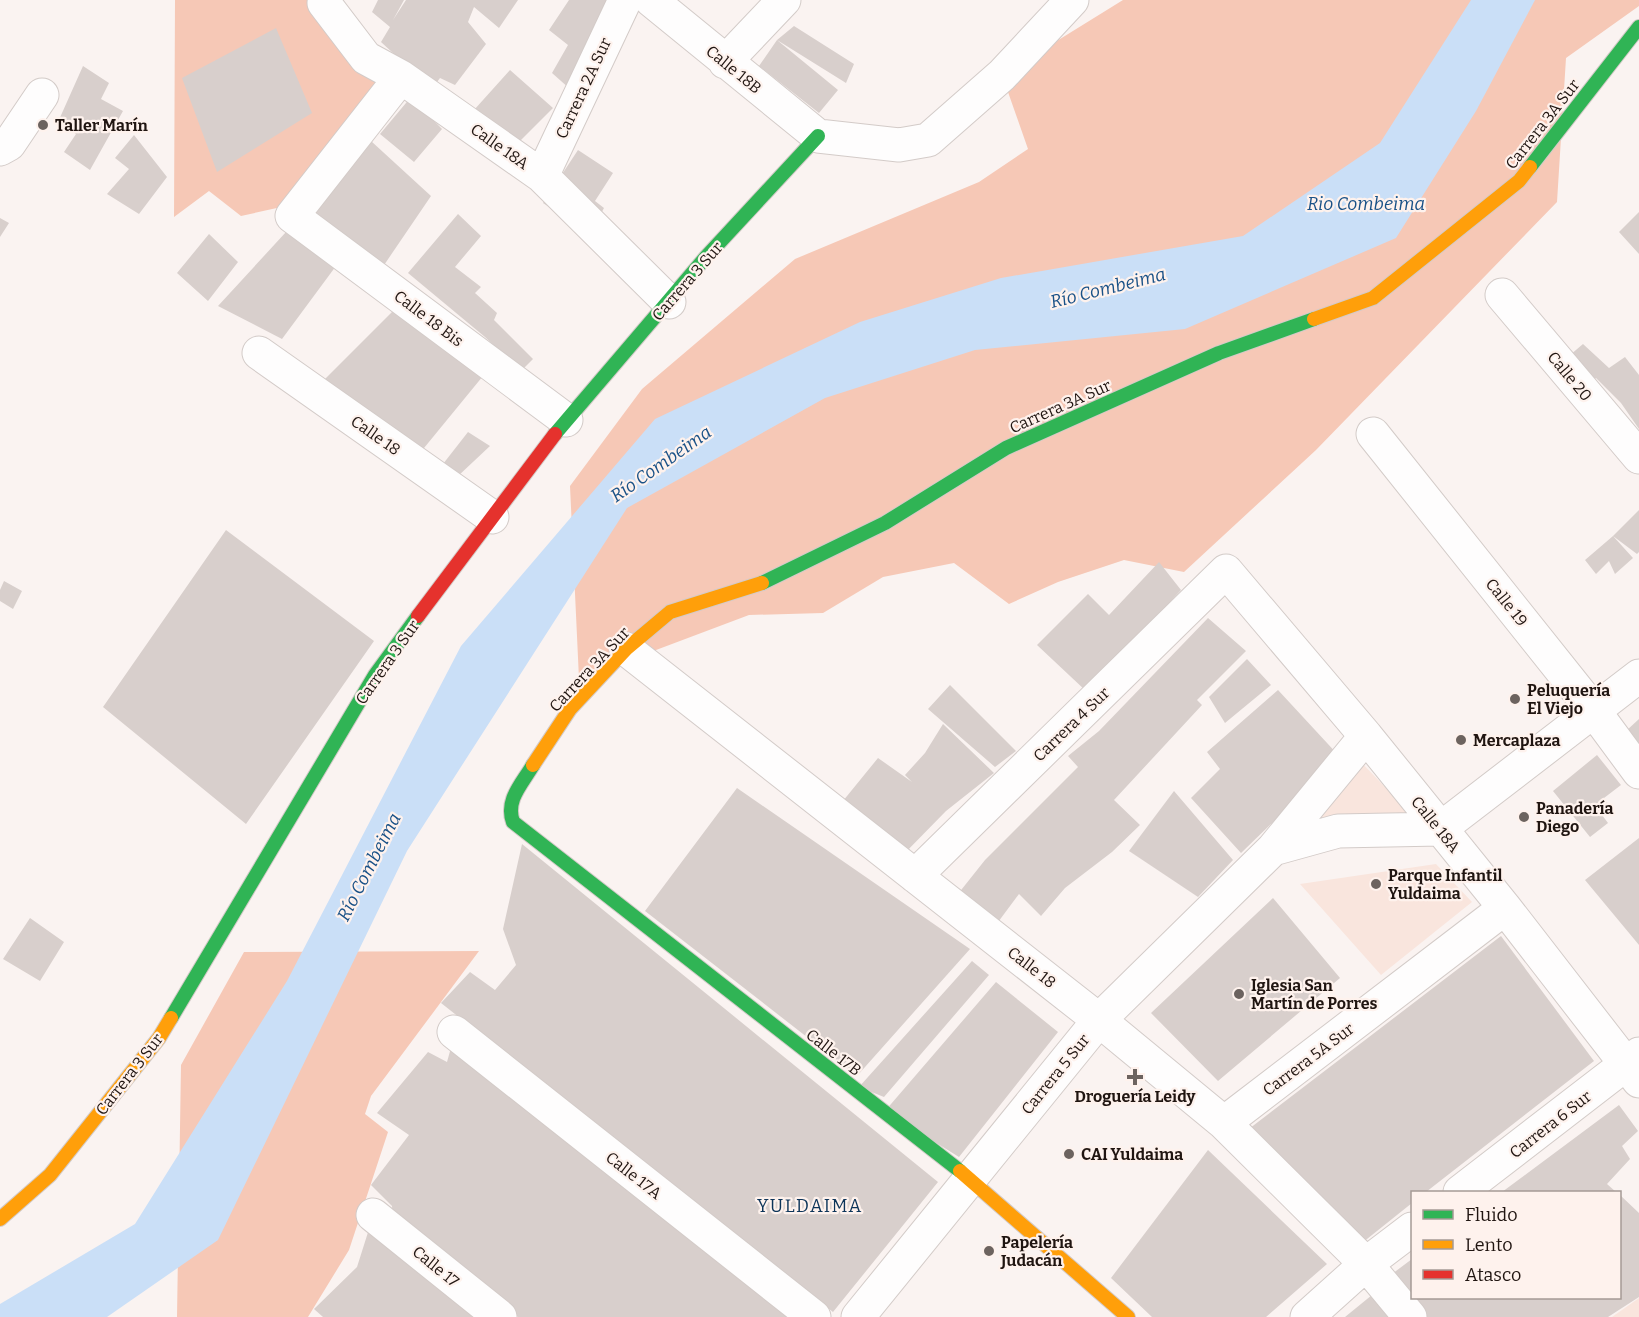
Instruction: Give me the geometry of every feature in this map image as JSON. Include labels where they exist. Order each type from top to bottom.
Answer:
[{"type":"street","name":"Carrera 2A Sur","points":[[542,176],[625,0]]},
{"type":"street","name":"Calle 18B","points":[[651,0],[818,136]]},
{"type":"street","points":[[725,62],[784,0]]},
{"type":"street","points":[[818,136],[899,145],[928,140],[1002,75],[1072,0]]},
{"type":"street","name":"Calle 18A","points":[[324,3],[366,58],[401,77],[542,176],[669,302]]},
{"type":"street","name":"Carrera 3A Sur","points":[[513,822],[509,811],[511,800],[570,709],[626,649],[670,612],[768,581],[885,523],[1006,448],[1219,353],[1373,298],[1519,181],[1639,27]]},
{"type":"street","name":"Calle 18 Bis","points":[[401,77],[292,216],[566,420]]},
{"type":"street","points":[[0,149],[9,144],[42,95]]},
{"type":"street","name":"Carrera 3 Sur","points":[[2,1214],[50,1175],[159,1038],[375,675],[492,517],[566,420],[706,257],[818,136]]},
{"type":"street","name":"Calle 20","points":[[1502,295],[1639,457]]},
{"type":"street","name":"Calle 18","points":[[259,353],[492,517]]},
{"type":"street","name":"Calle 19","points":[[1373,434],[1594,711],[1639,772]]},
{"type":"street","name":"Calle 18A","points":[[1226,571],[1366,736],[1635,1067]]},
{"type":"street","name":"Carrera 4 Sur","points":[[915,876],[1226,571]]},
{"type":"street","name":"Calle 18","points":[[626,649],[1099,1020],[1224,1123],[1366,1264],[1410,1317]]},
{"type":"street","points":[[1440,829],[1639,676]]},
{"type":"street","name":"Carrera 5 Sur","points":[[858,1317],[1099,1020],[1273,849],[1366,736]]},
{"type":"street","name":"Calle 17B","points":[[513,822],[970,1179],[1128,1317]]},
{"type":"street","name":"Carrera 5 Sur","points":[[1273,849],[1338,831],[1440,829]]},
{"type":"street","name":"Carrera 5A Sur","points":[[1224,1123],[1505,908]]},
{"type":"street","name":"Calle 17A","points":[[454,1032],[814,1317]]},
{"type":"street","name":"Carrera 6 Sur","points":[[1461,1191],[1635,1067]]},
{"type":"street","name":"Calle 17","points":[[373,1215],[500,1317]]},
{"type":"street","points":[[1307,1317],[1366,1264],[1411,1230]]},
{"type":"shaded area","points":[[175,0],[335,0],[384,81],[295,204],[241,216],[209,191],[174,217]]},
{"type":"shaded area","points":[[1123,0],[1639,0],[1639,6],[1566,58],[1557,202],[1316,450],[1184,572],[1124,560],[1058,582],[1009,604],[954,563],[883,577],[823,613],[749,615],[579,679],[570,486],[642,389],[795,259],[979,182],[1028,149],[1002,75]]},
{"type":"shaded area","points":[[1357,758],[1412,815],[1290,837]]},
{"type":"shaded area","points":[[1436,864],[1472,902],[1381,975],[1300,884]]},
{"type":"shaded area","points":[[479,951],[371,1096],[365,1114],[388,1132],[349,1250],[308,1317],[177,1317],[181,1065],[244,952]]},
{"type":"shaded area","points":[[1639,1298],[1639,1317],[1612,1317]]},
{"type":"water","name":"Rio Combeima","points":[[1471,0],[1535,0],[1476,111],[1396,238],[1185,329],[975,350],[825,398],[627,508],[407,851],[218,1240],[107,1317],[0,1317],[0,1304],[135,1224],[287,981],[461,646],[655,419],[860,322],[1001,278],[1243,236],[1380,143]]},
{"type":"building","points":[[378,0],[404,0],[393,20],[406,0],[518,0],[499,28],[474,7],[468,22],[486,44],[455,85],[440,78],[432,89],[381,42],[390,27],[372,12]]},
{"type":"building","points":[[569,0],[613,0],[570,89],[552,73],[568,45],[549,30]]},
{"type":"building","points":[[794,26],[854,64],[846,83],[777,40]]},
{"type":"building","points":[[276,28],[312,113],[217,172],[182,78]]},
{"type":"building","points":[[777,40],[838,90],[819,113],[759,66]]},
{"type":"building","points":[[83,66],[109,83],[101,99],[123,111],[90,170],[64,152],[76,134],[58,122]]},
{"type":"building","points":[[510,70],[553,108],[515,146],[474,110]]},
{"type":"building","points":[[411,97],[442,129],[414,162],[380,134]]},
{"type":"building","points":[[134,135],[167,177],[139,214],[107,194],[129,169],[115,158]]},
{"type":"building","points":[[371,141],[431,196],[380,271],[310,210]]},
{"type":"building","points":[[578,150],[613,173],[595,201],[604,208],[590,234],[543,203]]},
{"type":"building","points":[[1639,212],[1639,254],[1619,232]]},
{"type":"building","points":[[458,214],[481,236],[455,267],[481,287],[475,293],[497,313],[494,320],[533,359],[521,371],[485,337],[408,273]]},
{"type":"building","points":[[0,218],[9,223],[0,237]]},
{"type":"building","points":[[286,232],[336,266],[282,339],[218,306]]},
{"type":"building","points":[[209,234],[238,262],[208,301],[177,273]]},
{"type":"building","points":[[400,304],[483,376],[415,459],[322,382]]},
{"type":"building","points":[[1583,344],[1609,368],[1625,357],[1639,375],[1639,429],[1621,403],[1596,378],[1585,386],[1563,361]]},
{"type":"building","points":[[468,432],[490,446],[457,477],[443,464]]},
{"type":"building","points":[[1639,510],[1639,552],[1637,554],[1613,536]]},
{"type":"building","points":[[226,530],[374,641],[246,824],[103,707]]},
{"type":"building","points":[[1613,536],[1633,558],[1615,574],[1609,561],[1596,574],[1585,560]]},
{"type":"building","points":[[1159,562],[1181,590],[1134,641],[1112,660],[1086,691],[1037,645],[1088,594],[1109,615]]},
{"type":"building","points":[[4,581],[22,591],[13,609],[0,601],[0,590]]},
{"type":"building","points":[[1208,618],[1246,651],[1197,700],[1202,705],[1114,800],[1140,825],[1112,852],[1065,888],[1041,916],[1019,894],[984,941],[950,904],[985,860],[1078,767],[1068,756],[1099,731]]},
{"type":"building","points":[[1247,659],[1271,685],[1225,723],[1209,697]]},
{"type":"building","points":[[950,685],[1016,751],[995,767],[928,709]]},
{"type":"building","points":[[1278,690],[1340,757],[1241,853],[1191,798],[1220,769],[1207,752]]},
{"type":"building","points":[[1639,719],[1639,747],[1626,731]]},
{"type":"building","points":[[943,724],[994,773],[946,811],[900,858],[834,812],[878,758],[912,782],[905,775],[925,753]]},
{"type":"building","points":[[1597,755],[1621,785],[1604,798],[1611,808],[1602,815],[1608,823],[1590,837],[1553,791]]},
{"type":"building","points":[[737,788],[970,949],[857,1076],[645,911]]},
{"type":"building","points":[[1174,791],[1233,860],[1198,897],[1129,851]]},
{"type":"building","points":[[1639,838],[1639,945],[1585,880]]},
{"type":"building","points":[[522,844],[938,1182],[833,1312],[441,1003],[470,972],[495,990],[516,965],[503,929]]},
{"type":"building","points":[[1273,898],[1340,978],[1218,1081],[1151,1013]]},
{"type":"building","points":[[30,918],[64,942],[40,981],[3,959]]},
{"type":"building","points":[[1501,936],[1594,1061],[1427,1191],[1411,1191],[1411,1204],[1362,1243],[1241,1135]]},
{"type":"building","points":[[972,961],[989,975],[884,1097],[859,1087]]},
{"type":"building","points":[[996,982],[1058,1032],[959,1157],[885,1111]]},
{"type":"building","points":[[452,1044],[787,1317],[518,1317],[393,1220],[392,1206],[371,1185],[409,1135],[377,1113],[428,1052],[447,1062]]},
{"type":"building","points":[[1619,1105],[1638,1131],[1622,1146],[1630,1159],[1607,1184],[1615,1191],[1503,1191]]},
{"type":"building","points":[[1208,1150],[1327,1264],[1266,1317],[1152,1317],[1111,1278]]},
{"type":"building","points":[[1621,1196],[1639,1213],[1639,1297],[1608,1317],[1420,1317],[1388,1277],[1411,1260],[1411,1299],[1621,1299]]},
{"type":"building","points":[[370,1226],[480,1317],[323,1317],[314,1309],[357,1267]]},
{"type":"building","points":[[1372,1295],[1393,1317],[1345,1317]]},
{"type":"traffic: fast","points":[[1530,167],[1639,27]]},
{"type":"traffic: fast","points":[[555,434],[706,257],[818,136]]},
{"type":"traffic: fast","points":[[762,583],[885,523],[1006,448],[1219,353],[1314,319]]},
{"type":"traffic: fast","points":[[171,1018],[375,675],[418,616]]},
{"type":"traffic: fast","points":[[533,765],[513,799],[511,806],[513,822],[960,1171]]},
{"type":"traffic: slow","points":[[1314,319],[1373,298],[1519,181],[1530,167]]},
{"type":"traffic: slow","points":[[533,765],[570,709],[626,649],[670,612],[762,583]]},
{"type":"traffic: slow","points":[[0,1219],[50,1175],[159,1038],[171,1018]]},
{"type":"traffic: slow","points":[[960,1171],[1128,1317]]},
{"type":"traffic: jam","points":[[418,616],[555,434]]},
{"type":"place","name":"Taller Marín","points":[[43,125]]},
{"type":"place","name":"Peluquería El Viejo","points":[[1515,699]]},
{"type":"place","name":"Mercaplaza","points":[[1461,740]]},
{"type":"place","name":"Panadería Diego","points":[[1524,817]]},
{"type":"place","name":"Parque Infantil Yuldaima","points":[[1376,884]]},
{"type":"place","name":"Iglesia San Martín de Porres","points":[[1239,994]]},
{"type":"place","name":"Droguería Leidy","points":[[1135,1077]]},
{"type":"place","name":"CAI Yuldaima","points":[[1069,1154]]},
{"type":"place","name":"Papelería Judacán","points":[[989,1251]]},
{"type":"district","name":"YULDAIMA","points":[[810,1206]]},
{"type":"water label","name":"Río Combeima","points":[[1108,288]]},
{"type":"water label","name":"Río Combeima","points":[[661,464]]},
{"type":"water label","name":"Río Combeima","points":[[369,867]]}]
